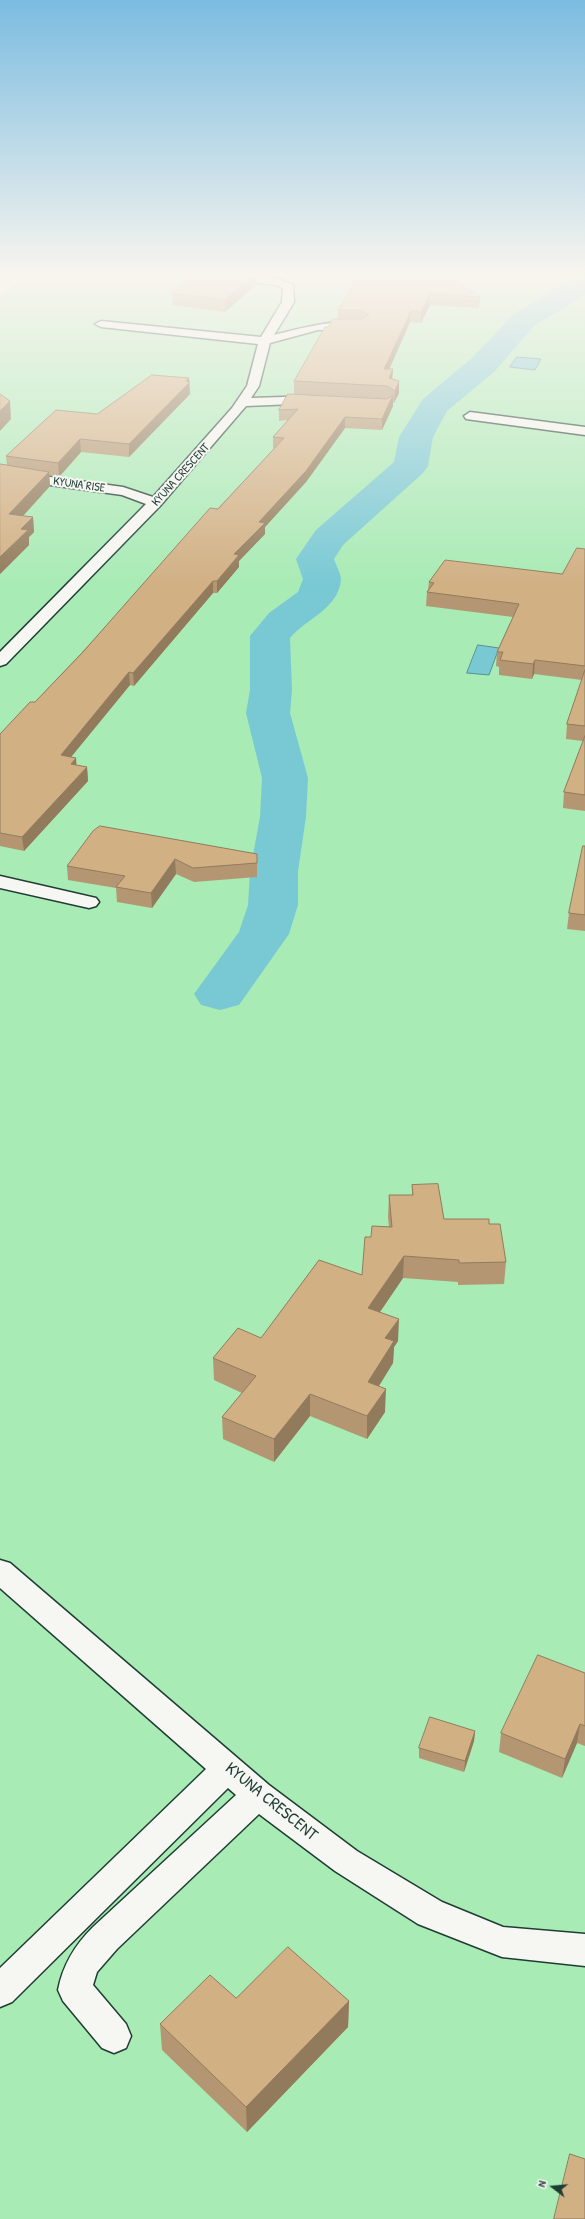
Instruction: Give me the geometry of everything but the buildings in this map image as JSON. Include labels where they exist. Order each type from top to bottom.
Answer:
[{"type":"street","name":"KYUNA CRESCENT","points":[[0,661],[155,503],[220,431],[253,386],[256,377]]},
{"type":"street","points":[[242,402],[296,399],[329,400]]},
{"type":"street","points":[[470,416],[585,431]]},
{"type":"street","name":"KYUNA RISE","points":[[0,474],[123,491],[141,496],[155,503]]},
{"type":"street","points":[[0,882],[89,902]]},
{"type":"street","name":"KYUNA CRESCENT","points":[[0,1571],[258,1795],[346,1861],[430,1913],[502,1942],[585,1950]]},
{"type":"street","points":[[0,1991],[228,1768]]},
{"type":"street","points":[[114,2036],[75,1990],[83,1960],[258,1795]]},
{"type":"green space","points":[[0,377],[585,377],[585,2219],[0,2219]]},
{"type":"water","points":[[478,645],[499,648],[489,675],[467,673]]},
{"type":"waterway","points":[[220,994],[264,934],[273,905],[274,871],[283,817],[285,778],[268,713],[271,690],[270,636],[283,621],[315,598],[322,579],[315,559],[329,538],[411,466],[416,437],[434,406],[469,377]]}]
